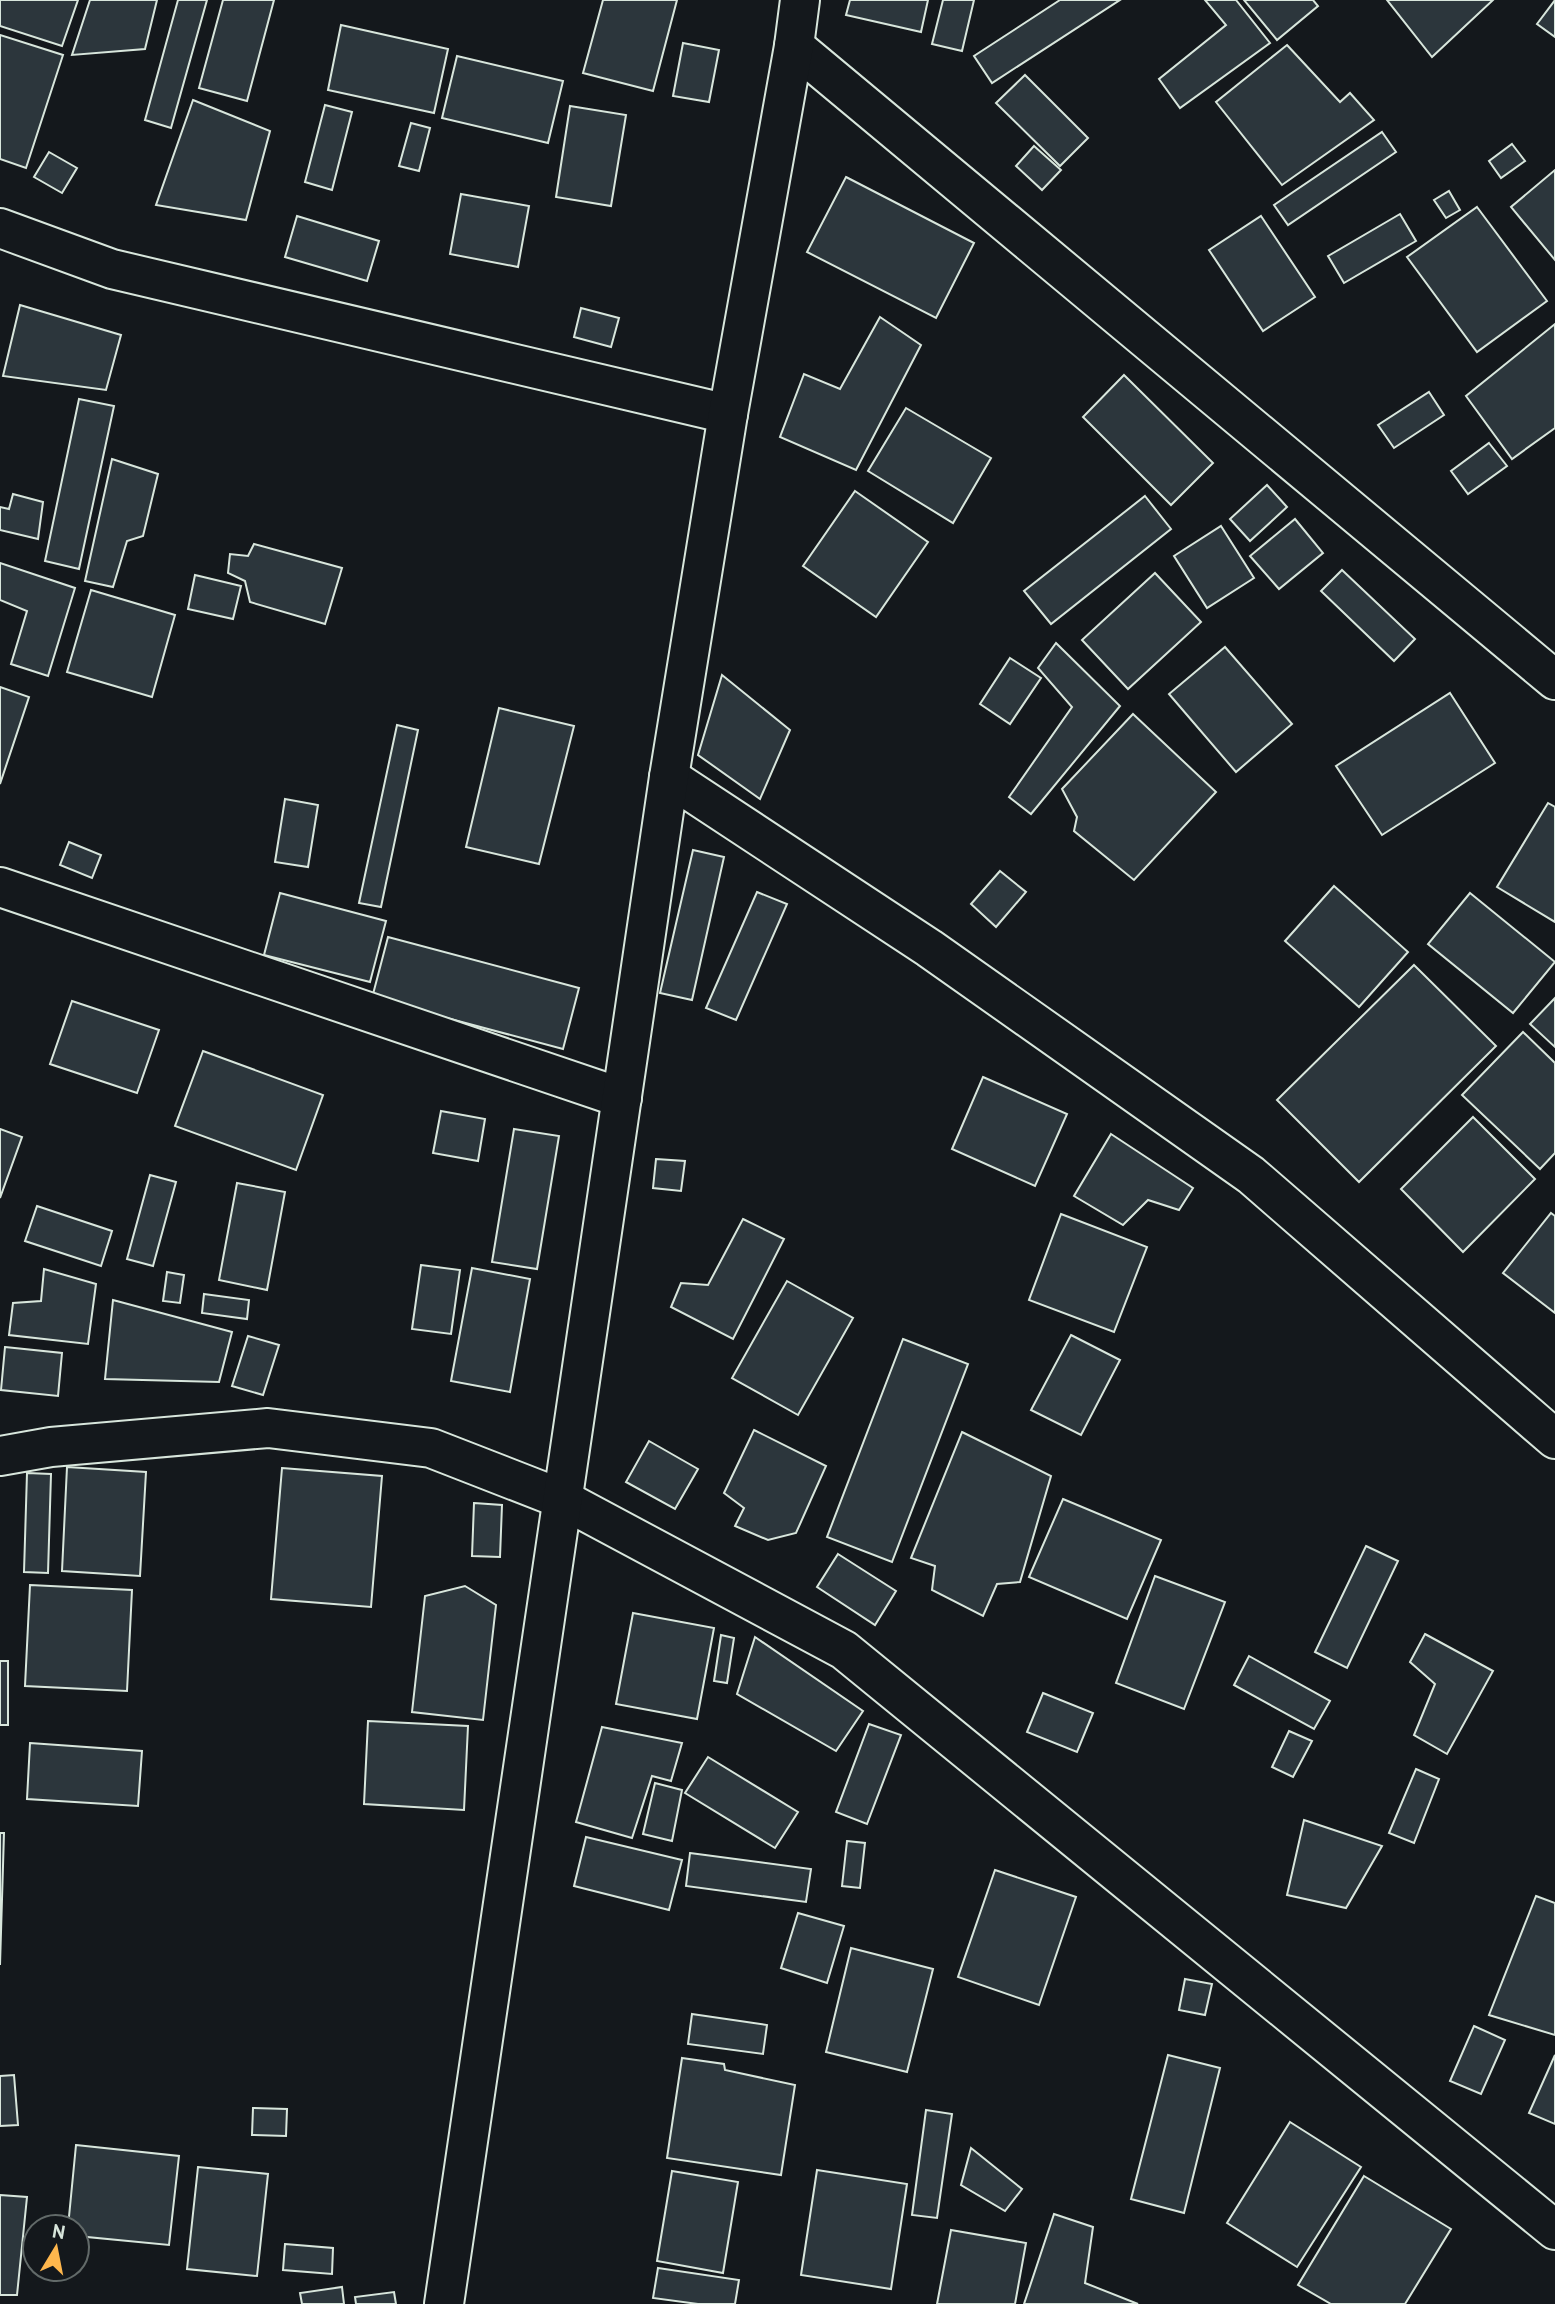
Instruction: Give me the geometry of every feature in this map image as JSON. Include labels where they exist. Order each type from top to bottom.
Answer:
[{"type":"street","points":[[449,2303],[562,1499],[669,777],[728,414],[800,0]]},
{"type":"street","points":[[794,46],[1555,680]]},
{"type":"street","points":[[0,228],[111,269],[728,414]]},
{"type":"street","points":[[669,777],[929,948],[1251,1175],[1555,1439]]},
{"type":"street","points":[[0,887],[622,1098]]},
{"type":"street","points":[[0,1457],[51,1447],[268,1428],[431,1448],[562,1499],[844,1650],[1555,2230]]},
{"type":"building","points":[[0,0],[78,0],[62,46],[0,26]]},
{"type":"building","points":[[90,0],[157,0],[145,49],[72,55]]},
{"type":"building","points":[[178,0],[207,0],[171,128],[145,120]]},
{"type":"building","points":[[223,0],[274,0],[247,101],[199,88]]},
{"type":"building","points":[[603,0],[677,0],[653,91],[583,73]]},
{"type":"building","points":[[850,0],[928,0],[921,32],[846,15]]},
{"type":"building","points":[[943,0],[974,0],[962,51],[932,44]]},
{"type":"building","points":[[1060,0],[1120,0],[992,83],[974,56]]},
{"type":"building","points":[[1205,0],[1236,0],[1270,43],[1180,108],[1159,79],[1226,25]]},
{"type":"building","points":[[1244,0],[1313,0],[1318,6],[1277,40]]},
{"type":"building","points":[[1387,0],[1493,0],[1432,57]]},
{"type":"building","points":[[1555,0],[1555,37],[1537,24]]},
{"type":"building","points":[[341,25],[448,49],[434,113],[328,90]]},
{"type":"building","points":[[0,35],[63,55],[26,168],[0,159]]},
{"type":"building","points":[[683,43],[719,50],[709,102],[673,96]]},
{"type":"building","points":[[1287,45],[1340,102],[1350,93],[1374,120],[1282,185],[1216,102]]},
{"type":"building","points":[[457,56],[563,81],[548,143],[442,118]]},
{"type":"building","points":[[1025,75],[1088,138],[1060,166],[996,103]]},
{"type":"building","points":[[193,100],[270,131],[246,220],[156,205]]},
{"type":"building","points":[[325,105],[352,112],[332,190],[305,182]]},
{"type":"building","points":[[570,106],[626,115],[611,206],[556,197]]},
{"type":"building","points":[[411,123],[430,128],[419,171],[399,166]]},
{"type":"building","points":[[1382,132],[1396,152],[1288,225],[1274,205]]},
{"type":"building","points":[[1512,144],[1525,161],[1501,178],[1489,161]]},
{"type":"building","points":[[1034,146],[1061,170],[1042,190],[1016,166]]},
{"type":"building","points":[[49,152],[77,168],[62,193],[34,177]]},
{"type":"building","points":[[1555,170],[1555,260],[1511,207]]},
{"type":"building","points":[[846,177],[974,243],[936,318],[807,252]]},
{"type":"building","points":[[1449,191],[1460,210],[1446,218],[1434,200]]},
{"type":"building","points":[[461,194],[529,206],[518,267],[450,254]]},
{"type":"building","points":[[1477,207],[1547,301],[1477,352],[1407,257]]},
{"type":"building","points":[[1400,214],[1416,241],[1344,283],[1328,256]]},
{"type":"building","points":[[297,216],[379,241],[367,281],[285,257]]},
{"type":"building","points":[[1261,216],[1315,297],[1263,331],[1209,250]]},
{"type":"building","points":[[20,305],[121,335],[106,390],[3,376]]},
{"type":"building","points":[[581,308],[619,318],[611,347],[574,337]]},
{"type":"building","points":[[880,317],[921,345],[856,470],[780,437],[804,374],[840,389]]},
{"type":"building","points":[[1555,324],[1555,428],[1512,459],[1466,396]]},
{"type":"building","points":[[1124,375],[1213,463],[1171,505],[1083,417]]},
{"type":"building","points":[[1429,392],[1444,415],[1394,448],[1378,425]]},
{"type":"building","points":[[79,399],[114,406],[79,569],[45,561]]},
{"type":"building","points":[[906,408],[991,458],[953,523],[868,471]]},
{"type":"building","points":[[1489,443],[1507,466],[1468,494],[1451,471]]},
{"type":"building","points":[[112,459],[158,474],[143,536],[127,541],[113,587],[85,581]]},
{"type":"building","points":[[1267,485],[1287,507],[1250,541],[1230,519]]},
{"type":"building","points":[[855,491],[928,542],[876,617],[803,566]]},
{"type":"building","points":[[13,494],[43,502],[38,539],[0,530],[0,507],[9,509]]},
{"type":"building","points":[[1145,496],[1171,529],[1051,624],[1024,591]]},
{"type":"building","points":[[1295,519],[1323,553],[1279,589],[1250,556]]},
{"type":"building","points":[[1221,526],[1254,578],[1207,608],[1174,556]]},
{"type":"building","points":[[254,544],[342,568],[325,624],[250,602],[245,581],[228,573],[230,554],[248,556]]},
{"type":"building","points":[[0,563],[75,588],[48,676],[11,664],[27,611],[0,600]]},
{"type":"building","points":[[1342,570],[1415,639],[1394,661],[1321,591]]},
{"type":"building","points":[[1155,573],[1201,622],[1128,689],[1082,640]]},
{"type":"building","points":[[195,575],[241,586],[233,619],[188,609]]},
{"type":"building","points":[[91,590],[175,615],[152,697],[67,672]]},
{"type":"building","points":[[1056,643],[1120,706],[1031,814],[1009,797],[1072,707],[1038,668]]},
{"type":"building","points":[[1225,647],[1292,724],[1236,772],[1169,694]]},
{"type":"building","points":[[1010,658],[1041,678],[1010,724],[980,704]]},
{"type":"building","points":[[722,675],[790,730],[760,799],[698,755]]},
{"type":"building","points":[[0,687],[29,697],[0,784]]},
{"type":"building","points":[[1450,693],[1495,763],[1382,835],[1336,766]]},
{"type":"building","points":[[499,708],[574,726],[539,864],[466,847]]},
{"type":"building","points":[[1133,714],[1216,792],[1134,880],[1074,831],[1077,817],[1062,789]]},
{"type":"building","points":[[397,725],[418,730],[381,907],[359,903]]},
{"type":"building","points":[[285,799],[318,805],[308,867],[275,862]]},
{"type":"building","points":[[1548,803],[1555,807],[1555,922],[1497,887]]},
{"type":"building","points":[[69,842],[101,855],[92,878],[60,865]]},
{"type":"building","points":[[693,850],[724,857],[692,1000],[660,993]]},
{"type":"building","points":[[1000,871],[1026,892],[996,927],[971,904]]},
{"type":"building","points":[[1334,886],[1408,952],[1359,1007],[1285,941]]},
{"type":"building","points":[[757,892],[787,904],[736,1020],[706,1008]]},
{"type":"building","points":[[280,893],[386,921],[370,982],[264,955]]},
{"type":"building","points":[[1470,893],[1555,962],[1513,1013],[1428,944]]},
{"type":"building","points":[[388,937],[579,988],[563,1049],[372,998]]},
{"type":"building","points":[[1414,965],[1496,1046],[1359,1182],[1277,1100]]},
{"type":"building","points":[[1555,998],[1555,1047],[1530,1024]]},
{"type":"building","points":[[72,1001],[159,1030],[137,1093],[50,1064]]},
{"type":"building","points":[[1523,1032],[1555,1063],[1555,1153],[1540,1169],[1462,1095]]},
{"type":"building","points":[[203,1051],[323,1095],[296,1170],[175,1126]]},
{"type":"building","points":[[983,1077],[1067,1114],[1035,1186],[952,1149]]},
{"type":"building","points":[[441,1111],[485,1119],[478,1161],[433,1153]]},
{"type":"building","points":[[1473,1117],[1535,1179],[1463,1252],[1401,1189]]},
{"type":"building","points":[[0,1129],[22,1137],[0,1198]]},
{"type":"building","points":[[514,1129],[559,1136],[537,1269],[492,1262]]},
{"type":"building","points":[[1111,1134],[1193,1188],[1179,1210],[1148,1200],[1123,1225],[1074,1196]]},
{"type":"building","points":[[656,1159],[685,1161],[681,1191],[653,1188]]},
{"type":"building","points":[[150,1175],[176,1182],[153,1266],[127,1259]]},
{"type":"building","points":[[237,1183],[285,1192],[267,1290],[219,1280]]},
{"type":"building","points":[[37,1206],[112,1231],[101,1266],[25,1241]]},
{"type":"building","points":[[1551,1213],[1555,1216],[1555,1313],[1503,1273]]},
{"type":"building","points":[[1061,1214],[1147,1247],[1114,1332],[1029,1300]]},
{"type":"building","points":[[743,1219],[784,1239],[733,1339],[671,1307],[681,1283],[708,1285]]},
{"type":"building","points":[[421,1265],[460,1270],[451,1334],[412,1329]]},
{"type":"building","points":[[472,1268],[530,1279],[510,1392],[451,1381]]},
{"type":"building","points":[[44,1269],[96,1284],[88,1344],[9,1335],[13,1303],[41,1301]]},
{"type":"building","points":[[167,1272],[184,1275],[180,1303],[163,1301]]},
{"type":"building","points":[[787,1281],[853,1318],[798,1415],[732,1378]]},
{"type":"building","points":[[204,1294],[249,1300],[247,1319],[202,1313]]},
{"type":"building","points":[[113,1300],[232,1332],[219,1382],[105,1379]]},
{"type":"building","points":[[1071,1335],[1120,1360],[1081,1435],[1031,1410]]},
{"type":"building","points":[[248,1336],[279,1345],[263,1395],[232,1386]]},
{"type":"building","points":[[903,1339],[968,1364],[892,1562],[827,1537]]},
{"type":"building","points":[[5,1347],[62,1353],[58,1396],[1,1390]]},
{"type":"building","points":[[754,1430],[826,1466],[796,1533],[768,1540],[735,1526],[744,1508],[724,1493]]},
{"type":"building","points":[[962,1432],[1051,1476],[1020,1582],[997,1584],[983,1616],[932,1590],[935,1566],[911,1558]]},
{"type":"building","points":[[649,1441],[698,1469],[675,1509],[626,1482]]},
{"type":"building","points":[[67,1467],[146,1472],[140,1576],[62,1571]]},
{"type":"building","points":[[282,1468],[382,1476],[371,1607],[271,1599]]},
{"type":"building","points":[[27,1473],[51,1474],[48,1573],[24,1572]]},
{"type":"building","points":[[1063,1499],[1161,1540],[1127,1619],[1029,1577]]},
{"type":"building","points":[[474,1503],[502,1505],[500,1557],[472,1556]]},
{"type":"building","points":[[1366,1546],[1398,1561],[1347,1668],[1315,1652]]},
{"type":"building","points":[[838,1554],[896,1591],[875,1625],[817,1587]]},
{"type":"building","points":[[1155,1576],[1225,1602],[1184,1709],[1116,1683]]},
{"type":"building","points":[[30,1585],[132,1590],[127,1691],[25,1686]]},
{"type":"building","points":[[465,1586],[496,1605],[483,1720],[412,1712],[425,1596]]},
{"type":"building","points":[[633,1613],[714,1628],[697,1719],[616,1704]]},
{"type":"building","points":[[1425,1634],[1493,1671],[1447,1754],[1414,1735],[1435,1684],[1410,1662]]},
{"type":"building","points":[[721,1635],[734,1638],[727,1683],[714,1681]]},
{"type":"building","points":[[755,1637],[863,1711],[836,1751],[737,1694]]},
{"type":"building","points":[[1249,1656],[1330,1701],[1314,1729],[1234,1685]]},
{"type":"building","points":[[0,1661],[8,1661],[8,1725],[0,1725]]},
{"type":"building","points":[[1043,1693],[1093,1713],[1077,1752],[1027,1732]]},
{"type":"building","points":[[368,1721],[468,1726],[464,1810],[364,1804]]},
{"type":"building","points":[[869,1724],[901,1735],[867,1824],[836,1812]]},
{"type":"building","points":[[602,1727],[682,1743],[671,1781],[652,1776],[632,1838],[576,1822]]},
{"type":"building","points":[[1289,1731],[1312,1741],[1293,1777],[1272,1767]]},
{"type":"building","points":[[30,1743],[142,1751],[138,1806],[27,1799]]},
{"type":"building","points":[[708,1757],[798,1812],[775,1848],[685,1793]]},
{"type":"building","points":[[1416,1769],[1439,1779],[1414,1843],[1389,1833]]},
{"type":"building","points":[[655,1783],[682,1790],[672,1841],[643,1834]]},
{"type":"building","points":[[1304,1820],[1382,1846],[1346,1908],[1287,1895]]},
{"type":"building","points":[[0,1833],[4,1833],[0,1965]]},
{"type":"building","points":[[586,1837],[682,1860],[669,1910],[574,1886]]},
{"type":"building","points":[[847,1841],[865,1843],[860,1888],[842,1886]]},
{"type":"building","points":[[690,1853],[811,1869],[806,1902],[686,1886]]},
{"type":"building","points":[[995,1870],[1076,1897],[1039,2005],[958,1977]]},
{"type":"building","points":[[1536,1896],[1555,1903],[1555,2035],[1489,2015]]},
{"type":"building","points":[[798,1913],[844,1926],[827,1983],[781,1968]]},
{"type":"building","points":[[851,1948],[933,1969],[907,2072],[826,2052]]},
{"type":"building","points":[[1185,1979],[1212,1984],[1205,2015],[1179,2010]]},
{"type":"building","points":[[692,2014],[767,2025],[763,2054],[688,2044]]},
{"type":"building","points":[[1474,2026],[1505,2040],[1481,2094],[1450,2081]]},
{"type":"building","points":[[1168,2055],[1220,2068],[1184,2213],[1131,2199]]},
{"type":"building","points":[[1555,2055],[1555,2124],[1529,2113]]},
{"type":"building","points":[[682,2058],[724,2064],[725,2070],[795,2085],[781,2175],[667,2158]]},
{"type":"building","points":[[14,2075],[18,2125],[0,2126],[0,2076]]},
{"type":"building","points":[[253,2108],[287,2109],[286,2136],[252,2135]]},
{"type":"building","points":[[926,2110],[952,2114],[937,2218],[912,2215]]},
{"type":"building","points":[[1290,2122],[1361,2167],[1297,2267],[1227,2223]]},
{"type":"building","points":[[76,2145],[179,2156],[169,2245],[91,2237],[91,2213],[69,2213]]},
{"type":"building","points":[[971,2148],[1022,2189],[1005,2211],[961,2185]]},
{"type":"building","points":[[198,2167],[268,2174],[257,2276],[187,2269]]},
{"type":"building","points":[[817,2170],[907,2184],[891,2289],[801,2275]]},
{"type":"building","points":[[672,2171],[738,2182],[723,2273],[657,2261]]},
{"type":"building","points":[[1364,2176],[1451,2229],[1405,2304],[1331,2304],[1298,2285]]},
{"type":"building","points":[[0,2195],[27,2197],[25,2213],[21,2213],[17,2295],[0,2295]]},
{"type":"building","points":[[1054,2214],[1093,2227],[1085,2283],[1138,2304],[1024,2304]]},
{"type":"building","points":[[951,2230],[1026,2243],[1015,2304],[937,2304]]},
{"type":"building","points":[[285,2244],[333,2248],[332,2274],[283,2270]]},
{"type":"building","points":[[658,2268],[739,2280],[735,2304],[698,2304],[653,2298]]},
{"type":"building","points":[[342,2287],[344,2304],[302,2304],[300,2293]]},
{"type":"building","points":[[394,2292],[396,2304],[356,2304],[355,2297]]}]
